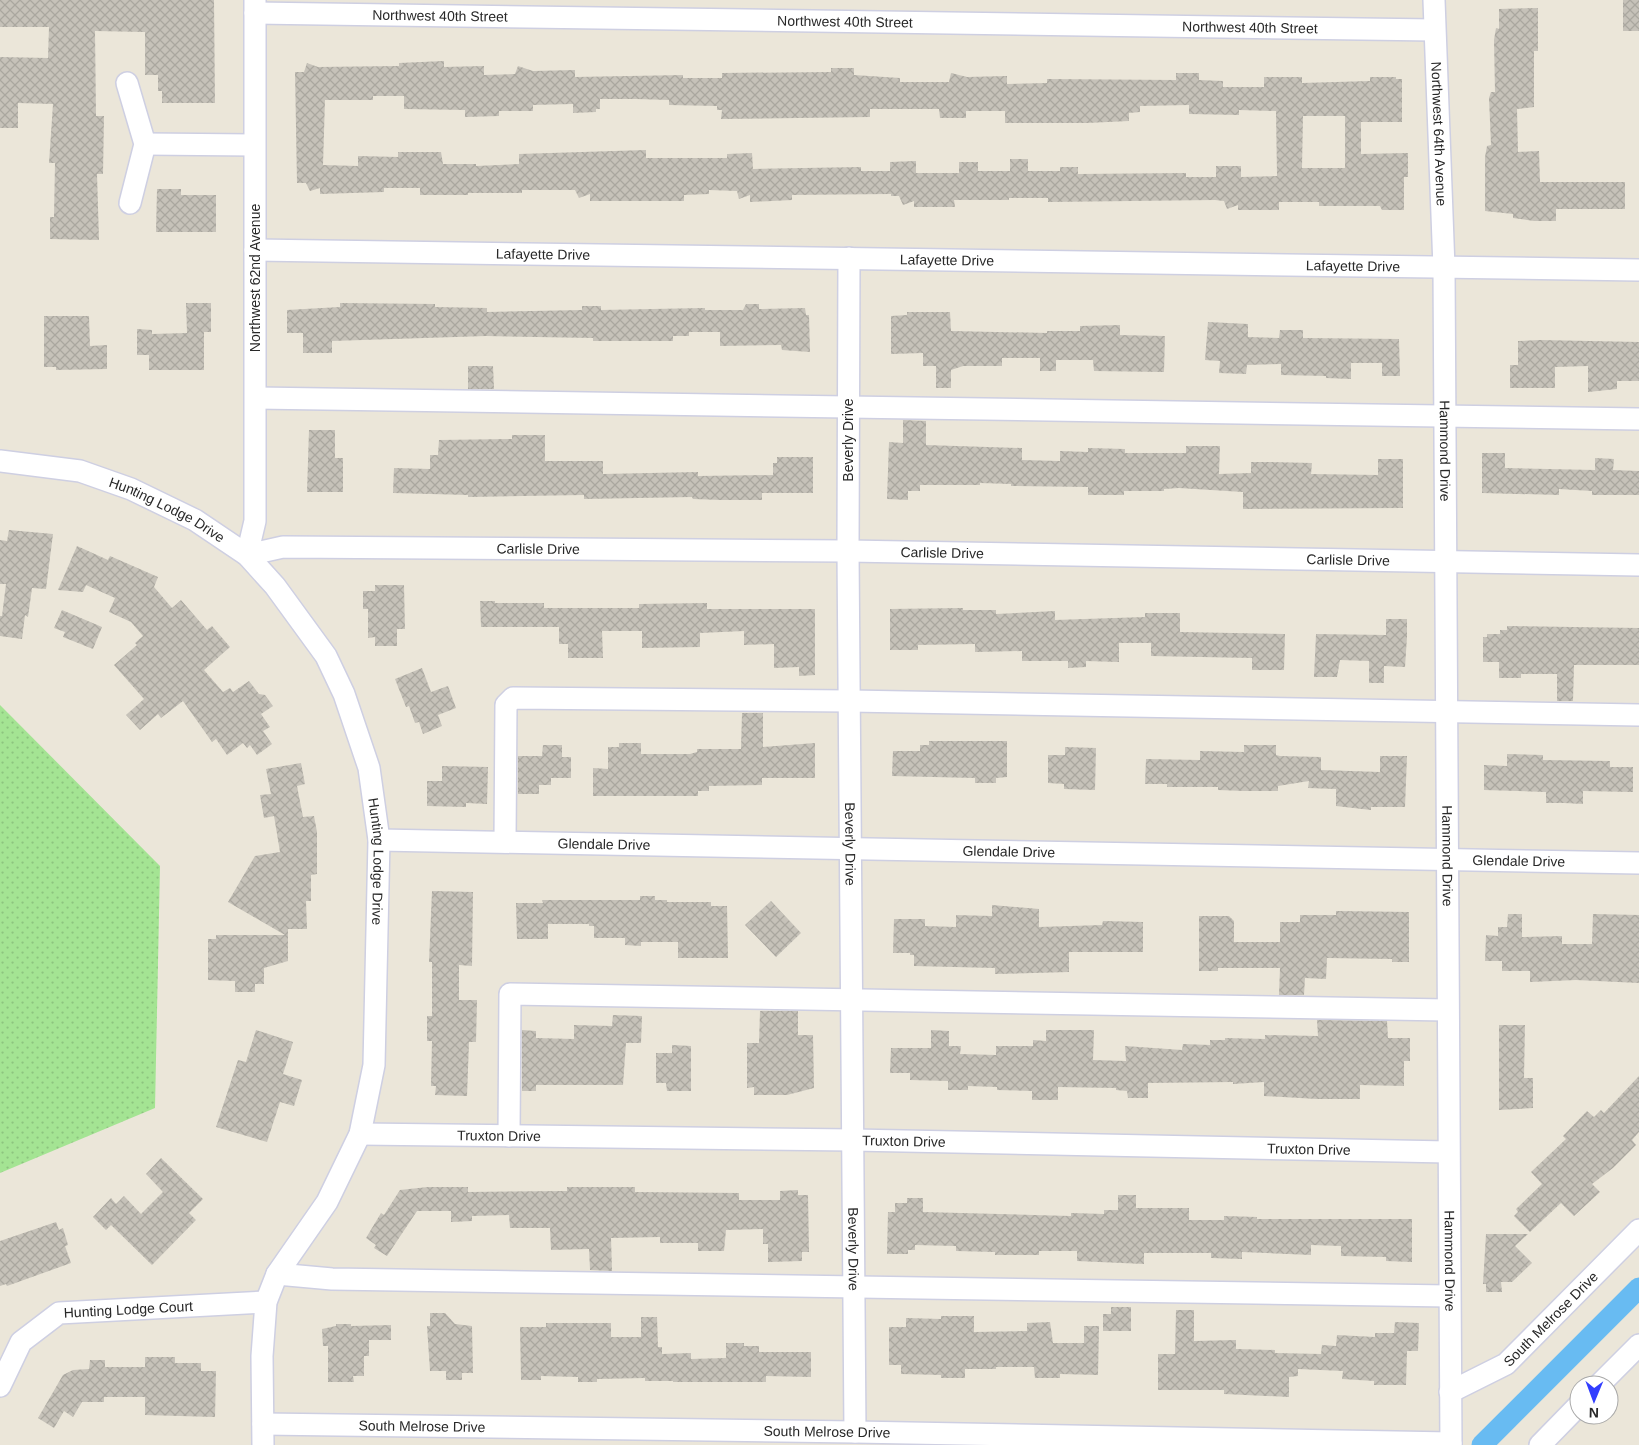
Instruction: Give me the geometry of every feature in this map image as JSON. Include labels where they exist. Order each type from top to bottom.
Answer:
[{"type":"street","name":"Northwest 64th Avenue","points":[[1434,0],[1444,268]]},
{"type":"street","name":"Northwest 40th Street","points":[[255,7],[1434,30]]},
{"type":"street","name":"Northwest 62nd Avenue","points":[[247,554],[256,521],[255,7]]},
{"type":"street","points":[[127,83],[145,144],[130,204]]},
{"type":"street","points":[[145,144],[254,145]]},
{"type":"street","name":"Lafayette Drive","points":[[256,250],[1639,270]]},
{"type":"street","name":"Beverly Drive","points":[[849,258],[848,551],[855,1432]]},
{"type":"street","name":"Hammond Drive","points":[[1444,268],[1444,562],[1451,1444]]},
{"type":"street","points":[[256,398],[1639,419]]},
{"type":"street","name":"Hunting Lodge Drive","points":[[0,461],[80,471],[131,489],[195,520],[247,554],[275,586],[326,656],[344,694],[369,768],[379,840],[374,1065],[360,1134],[327,1202],[277,1274],[266,1302],[262,1356],[263,1435]]},
{"type":"street","name":"Carlisle Drive","points":[[247,554],[283,547],[848,551],[1639,565]]},
{"type":"street","points":[[505,842],[506,705],[513,698],[850,701],[1639,715]]},
{"type":"street","name":"Glendale Drive","points":[[379,840],[1639,864]]},
{"type":"street","points":[[509,1136],[510,994],[1447,1010]]},
{"type":"street","name":"Truxton Drive","points":[[360,1134],[853,1140],[1448,1152]]},
{"type":"street","name":"South Melrose Drive","points":[[1450,1392],[1506,1364],[1639,1230]]},
{"type":"street","points":[[277,1274],[332,1279],[1450,1296]]},
{"type":"street","name":"Hunting Lodge Court","points":[[0,1386],[21,1342],[59,1313],[266,1302]]},
{"type":"street","points":[[1609,1375],[1639,1345]]},
{"type":"street","points":[[1541,1444],[1569,1415]]},
{"type":"street","name":"South Melrose Drive","points":[[263,1435],[855,1432],[1451,1444]]},
{"type":"green space","points":[[0,705],[160,866],[155,1108],[0,1173]]},
{"type":"building","points":[[0,0],[214,0],[215,103],[162,103],[162,91],[158,91],[158,75],[145,75],[145,32],[95,31],[96,116],[104,116],[103,174],[97,174],[99,240],[50,239],[50,217],[54,217],[55,163],[49,163],[53,104],[18,103],[18,128],[0,128],[0,57],[48,58],[49,27],[0,27]]},
{"type":"building","points":[[1623,0],[1639,0],[1639,31],[1623,31]]},
{"type":"building","points":[[1538,8],[1538,51],[1534,51],[1534,107],[1517,109],[1518,152],[1539,151],[1540,182],[1625,182],[1625,209],[1556,209],[1556,221],[1534,221],[1513,218],[1513,214],[1485,211],[1485,157],[1487,146],[1491,145],[1489,98],[1491,92],[1495,92],[1494,40],[1496,28],[1499,29],[1499,9]]},
{"type":"building","points":[[444,61],[444,67],[484,66],[484,75],[515,74],[518,66],[533,71],[575,70],[575,77],[683,75],[683,78],[722,78],[722,73],[831,72],[831,68],[854,68],[854,75],[900,78],[900,82],[949,82],[951,73],[967,77],[1007,76],[1007,84],[1047,83],[1047,79],[1176,80],[1176,73],[1199,73],[1199,80],[1223,81],[1223,87],[1264,87],[1264,77],[1302,77],[1302,83],[1370,81],[1370,77],[1396,77],[1396,79],[1402,79],[1402,122],[1361,122],[1361,154],[1408,153],[1408,177],[1404,177],[1404,210],[1382,210],[1380,206],[1319,206],[1319,202],[1279,202],[1279,210],[1238,210],[1238,205],[1227,209],[1224,201],[1215,200],[1048,202],[1048,198],[954,200],[955,207],[914,207],[914,201],[903,205],[899,196],[891,196],[891,194],[792,195],[792,200],[750,202],[750,195],[739,199],[737,191],[709,190],[709,194],[684,195],[684,201],[590,201],[590,194],[579,198],[575,190],[522,190],[522,193],[420,195],[420,188],[384,188],[384,192],[320,194],[320,188],[310,191],[306,183],[297,183],[295,72],[304,72],[307,63],[318,67],[399,66],[399,63]],"holes":[[[373,96],[404,96],[404,109],[465,110],[465,117],[499,116],[499,111],[533,111],[533,105],[573,104],[573,113],[596,112],[596,109],[600,109],[600,99],[669,100],[669,105],[717,106],[717,110],[722,110],[721,119],[870,117],[870,109],[939,109],[940,118],[966,118],[966,111],[1005,111],[1005,123],[1087,123],[1129,121],[1129,113],[1140,112],[1140,106],[1189,105],[1189,114],[1239,115],[1239,110],[1276,111],[1277,176],[1241,177],[1241,166],[1216,166],[1216,177],[1186,177],[1186,173],[1078,174],[1078,167],[1060,167],[1060,171],[1028,171],[1028,159],[1010,159],[1010,171],[978,171],[978,162],[959,162],[959,173],[916,173],[916,161],[890,162],[890,171],[861,171],[861,167],[753,169],[752,153],[727,154],[727,158],[646,158],[646,150],[519,154],[519,164],[476,166],[476,164],[443,164],[441,152],[398,152],[398,157],[358,156],[358,166],[323,165],[325,100],[373,100]],[[1303,116],[1345,116],[1345,168],[1302,168]]]},
{"type":"building","points":[[157,189],[181,189],[181,195],[216,195],[216,232],[156,232]]},
{"type":"building","points":[[186,303],[211,303],[211,332],[204,332],[204,370],[149,370],[149,355],[137,355],[137,329],[152,330],[152,334],[187,333]]},
{"type":"building","points":[[340,303],[435,304],[435,307],[487,308],[487,312],[582,310],[582,306],[601,306],[601,310],[705,308],[705,310],[743,310],[746,304],[759,304],[759,309],[805,308],[806,315],[809,315],[810,352],[782,350],[781,345],[720,346],[720,332],[689,332],[689,336],[673,336],[673,341],[593,341],[593,338],[486,336],[332,341],[332,353],[303,353],[303,333],[287,333],[287,310],[340,307]]},
{"type":"building","points":[[907,312],[950,312],[951,331],[1047,333],[1047,331],[1080,331],[1080,326],[1120,325],[1120,335],[1165,336],[1164,372],[1094,371],[1093,360],[1056,360],[1056,371],[1040,371],[1040,358],[1002,358],[1002,366],[963,366],[951,370],[951,388],[936,388],[936,366],[923,366],[923,353],[891,354],[891,316],[907,315]]},
{"type":"building","points":[[44,316],[89,316],[90,346],[107,345],[107,369],[56,370],[56,367],[44,367]]},
{"type":"building","points":[[1208,322],[1248,324],[1248,337],[1279,338],[1280,330],[1303,330],[1303,338],[1399,339],[1400,376],[1382,376],[1382,363],[1351,363],[1351,379],[1326,378],[1326,376],[1281,375],[1281,364],[1247,365],[1246,374],[1219,373],[1220,361],[1205,360]]},
{"type":"building","points":[[1518,341],[1639,342],[1639,381],[1617,381],[1617,389],[1588,392],[1588,366],[1555,367],[1555,388],[1510,388],[1510,365],[1518,365]]},
{"type":"building","points":[[468,366],[493,366],[494,389],[468,389]]},
{"type":"building","points":[[903,420],[926,421],[926,445],[1022,448],[1022,460],[1060,461],[1060,451],[1088,452],[1088,448],[1125,449],[1125,453],[1186,453],[1186,446],[1220,446],[1219,474],[1251,473],[1251,462],[1268,462],[1312,463],[1311,474],[1378,475],[1378,459],[1403,459],[1403,508],[1243,509],[1243,492],[1179,488],[1164,489],[1164,491],[1124,491],[1124,495],[1088,495],[1088,487],[1011,486],[1011,484],[980,483],[980,485],[920,485],[920,491],[908,491],[908,500],[887,499],[889,442],[903,443]]},
{"type":"building","points":[[309,430],[335,430],[335,458],[343,458],[343,492],[307,492]]},
{"type":"building","points":[[512,435],[545,435],[545,461],[603,461],[603,474],[698,472],[698,476],[773,475],[773,463],[777,463],[777,457],[813,457],[813,493],[762,493],[762,500],[721,500],[693,499],[692,497],[584,499],[584,495],[468,497],[468,495],[393,493],[394,468],[430,469],[430,455],[438,455],[439,440],[512,439]]},
{"type":"building","points":[[1482,453],[1505,453],[1505,468],[1595,470],[1595,458],[1614,459],[1613,470],[1639,471],[1639,495],[1592,495],[1592,491],[1559,489],[1559,495],[1482,493]]},
{"type":"building","points":[[9,530],[53,534],[46,589],[32,588],[28,617],[25,615],[22,639],[0,636],[0,616],[2,616],[6,584],[0,584],[0,540],[7,541]]},
{"type":"building","points":[[77,546],[108,560],[110,556],[158,577],[154,587],[172,608],[181,600],[207,630],[212,626],[230,647],[204,670],[223,692],[230,688],[233,692],[249,681],[259,694],[265,695],[273,706],[261,714],[270,727],[263,731],[272,744],[257,755],[250,745],[247,748],[243,743],[227,755],[216,739],[212,742],[183,701],[161,718],[158,714],[140,730],[126,715],[144,699],[114,665],[137,645],[135,643],[143,636],[131,622],[109,612],[115,598],[86,585],[83,592],[58,590]]},
{"type":"building","points":[[375,585],[404,585],[405,629],[397,629],[397,646],[375,646],[375,637],[368,638],[368,609],[363,609],[363,591],[375,591]]},
{"type":"building","points":[[480,601],[495,601],[495,603],[544,603],[544,608],[639,608],[639,604],[707,603],[707,609],[815,609],[815,675],[799,676],[799,667],[774,668],[774,644],[744,645],[744,631],[700,633],[700,647],[642,648],[642,631],[602,631],[603,658],[568,658],[568,644],[559,644],[559,627],[481,627]]},
{"type":"building","points":[[963,608],[963,610],[996,610],[996,614],[1055,611],[1055,620],[1145,617],[1145,613],[1180,613],[1180,632],[1285,634],[1284,670],[1252,670],[1252,658],[1151,656],[1151,643],[1119,643],[1119,662],[1086,661],[1086,667],[1068,668],[1068,661],[1022,661],[1022,651],[975,652],[975,644],[918,645],[918,650],[890,650],[890,609]]},
{"type":"building","points":[[62,610],[102,627],[93,649],[63,637],[65,632],[54,628]]},
{"type":"building","points":[[1386,619],[1407,619],[1405,667],[1384,666],[1384,683],[1369,683],[1369,661],[1340,660],[1337,677],[1314,677],[1316,634],[1386,635]]},
{"type":"building","points":[[1507,626],[1639,628],[1639,665],[1574,665],[1573,701],[1557,701],[1557,674],[1521,674],[1521,678],[1499,678],[1499,662],[1483,662],[1483,637],[1487,637],[1487,634],[1500,634],[1500,630],[1507,630]]},
{"type":"building","points":[[422,668],[431,692],[448,686],[456,708],[438,715],[442,726],[423,734],[419,722],[415,723],[409,706],[406,707],[395,679]]},
{"type":"building","points":[[742,713],[763,713],[763,747],[815,743],[815,778],[762,778],[762,785],[709,786],[709,791],[698,791],[698,796],[593,796],[593,768],[608,769],[608,747],[619,747],[619,743],[641,743],[641,754],[690,754],[697,752],[697,749],[741,749]]},
{"type":"building","points":[[929,741],[1007,741],[1007,777],[996,778],[996,783],[975,783],[975,778],[892,776],[893,751],[920,751],[920,745],[929,745]]},
{"type":"building","points":[[543,745],[562,745],[562,757],[571,757],[571,778],[551,778],[551,785],[539,785],[539,794],[518,794],[518,756],[542,756]]},
{"type":"building","points":[[1244,745],[1276,745],[1276,755],[1280,756],[1321,757],[1321,770],[1380,772],[1380,756],[1407,756],[1405,807],[1371,807],[1371,810],[1336,806],[1336,789],[1308,788],[1309,781],[1278,786],[1278,791],[1218,790],[1218,787],[1167,787],[1167,784],[1145,784],[1146,759],[1200,760],[1200,751],[1244,752]]},
{"type":"building","points":[[1065,747],[1096,748],[1095,790],[1064,789],[1064,784],[1048,783],[1048,755],[1065,755]]},
{"type":"building","points":[[1507,754],[1543,755],[1543,760],[1610,761],[1610,767],[1633,767],[1633,792],[1583,791],[1583,804],[1546,803],[1546,792],[1484,790],[1484,765],[1507,766]]},
{"type":"building","points":[[301,763],[305,784],[297,786],[303,817],[314,816],[317,832],[317,874],[311,875],[311,901],[306,901],[307,929],[288,929],[288,961],[264,968],[264,984],[255,984],[255,992],[235,992],[235,981],[208,980],[208,939],[216,939],[216,935],[285,935],[228,902],[255,856],[280,852],[274,816],[264,818],[260,795],[271,794],[266,769]]},
{"type":"building","points":[[442,766],[488,767],[487,804],[466,803],[466,807],[427,806],[427,781],[442,781]]},
{"type":"building","points":[[432,891],[473,892],[472,966],[459,965],[459,1000],[477,1000],[476,1042],[469,1042],[467,1096],[435,1095],[436,1086],[431,1086],[432,1041],[427,1041],[427,1016],[432,1016],[432,962],[429,962]]},
{"type":"building","points":[[640,896],[655,896],[655,900],[667,900],[667,902],[711,902],[711,906],[727,906],[728,958],[678,958],[678,942],[641,942],[641,946],[625,945],[625,938],[594,938],[594,926],[589,926],[589,924],[548,924],[548,939],[517,939],[516,903],[543,903],[542,900],[640,900]]},
{"type":"building","points":[[771,901],[801,933],[776,957],[745,925]]},
{"type":"building","points":[[992,905],[1039,909],[1039,927],[1102,925],[1103,921],[1143,922],[1143,952],[1069,952],[1069,972],[995,974],[995,968],[914,966],[914,955],[910,955],[910,953],[893,953],[894,919],[925,919],[925,926],[956,927],[956,915],[992,916]]},
{"type":"building","points":[[1336,911],[1409,912],[1409,962],[1392,962],[1392,959],[1327,958],[1326,979],[1305,978],[1304,995],[1279,995],[1280,968],[1218,968],[1218,971],[1199,971],[1199,916],[1229,916],[1234,921],[1234,942],[1280,942],[1280,922],[1300,922],[1300,915],[1336,915]]},
{"type":"building","points":[[1508,914],[1522,914],[1522,937],[1562,936],[1562,944],[1592,944],[1593,914],[1639,915],[1639,983],[1576,980],[1530,982],[1530,971],[1502,971],[1502,961],[1485,961],[1486,935],[1498,936],[1498,927],[1507,927]]},
{"type":"building","points":[[760,1011],[798,1011],[798,1035],[813,1035],[814,1088],[787,1095],[754,1095],[754,1087],[747,1088],[747,1043],[759,1043]]},
{"type":"building","points":[[613,1015],[642,1016],[641,1043],[626,1043],[623,1085],[536,1085],[536,1091],[522,1091],[522,1030],[536,1031],[536,1038],[574,1039],[574,1025],[612,1026]]},
{"type":"building","points":[[1317,1020],[1387,1021],[1388,1038],[1410,1038],[1410,1061],[1404,1061],[1404,1086],[1360,1085],[1360,1099],[1317,1099],[1264,1096],[1264,1082],[1233,1084],[1233,1082],[1148,1083],[1148,1098],[1128,1098],[1127,1091],[1116,1090],[1116,1088],[1058,1087],[1058,1100],[1032,1100],[1032,1091],[997,1090],[997,1087],[968,1086],[968,1090],[948,1090],[948,1081],[910,1080],[910,1073],[890,1073],[891,1048],[931,1048],[931,1030],[949,1031],[949,1046],[961,1046],[960,1054],[996,1055],[996,1046],[1033,1046],[1033,1040],[1046,1041],[1046,1030],[1094,1030],[1093,1060],[1126,1061],[1125,1046],[1182,1050],[1183,1044],[1210,1045],[1210,1040],[1225,1040],[1225,1038],[1265,1039],[1265,1035],[1318,1036]]},
{"type":"building","points":[[1499,1025],[1525,1025],[1524,1078],[1533,1078],[1533,1108],[1499,1110]]},
{"type":"building","points":[[256,1030],[293,1042],[283,1074],[302,1080],[294,1106],[280,1102],[267,1142],[216,1127],[238,1060],[246,1062]]},
{"type":"building","points":[[672,1045],[691,1046],[691,1091],[667,1091],[666,1083],[656,1083],[656,1053],[672,1053]]},
{"type":"building","points":[[1639,1076],[1639,1132],[1632,1140],[1636,1145],[1613,1168],[1592,1184],[1600,1192],[1574,1216],[1561,1203],[1530,1232],[1514,1216],[1518,1212],[1516,1209],[1542,1184],[1531,1172],[1566,1139],[1563,1136],[1587,1111],[1594,1117],[1601,1110],[1604,1113]]},
{"type":"building","points":[[161,1158],[203,1199],[189,1213],[196,1220],[152,1265],[111,1225],[106,1230],[93,1217],[111,1198],[116,1204],[124,1196],[141,1214],[163,1192],[146,1174]]},
{"type":"building","points":[[428,1187],[468,1187],[468,1192],[567,1191],[567,1187],[635,1187],[635,1192],[739,1193],[739,1200],[780,1200],[780,1191],[798,1190],[798,1195],[808,1195],[809,1252],[802,1252],[802,1261],[768,1262],[768,1244],[763,1244],[763,1229],[726,1230],[724,1251],[698,1251],[698,1243],[660,1243],[660,1237],[611,1238],[612,1271],[590,1270],[589,1249],[551,1250],[550,1228],[510,1228],[509,1215],[472,1216],[472,1221],[451,1222],[451,1211],[417,1211],[387,1256],[374,1248],[376,1245],[366,1238],[381,1213],[384,1215],[400,1190]]},
{"type":"building","points":[[1118,1195],[1136,1195],[1136,1208],[1189,1208],[1189,1220],[1224,1220],[1224,1216],[1257,1217],[1257,1219],[1412,1219],[1412,1262],[1386,1261],[1386,1257],[1341,1256],[1341,1246],[1311,1245],[1311,1255],[1242,1252],[1242,1259],[1211,1258],[1211,1253],[1144,1253],[1144,1264],[1077,1261],[1077,1251],[1039,1251],[1039,1255],[995,1255],[995,1252],[956,1251],[956,1246],[915,1245],[915,1250],[908,1250],[908,1254],[887,1254],[888,1212],[895,1212],[895,1203],[907,1203],[907,1198],[923,1198],[923,1212],[1071,1216],[1071,1213],[1104,1214],[1104,1210],[1118,1210]]},
{"type":"building","points":[[56,1222],[59,1230],[63,1228],[68,1245],[65,1246],[71,1263],[7,1286],[6,1284],[0,1286],[0,1241]]},
{"type":"building","points":[[1486,1234],[1528,1234],[1515,1246],[1532,1263],[1512,1282],[1501,1282],[1502,1292],[1486,1292],[1486,1284],[1483,1284]]},
{"type":"building","points":[[1111,1307],[1131,1307],[1131,1331],[1103,1331],[1103,1314],[1111,1314]]},
{"type":"building","points":[[1176,1310],[1194,1310],[1194,1341],[1236,1340],[1236,1349],[1275,1350],[1275,1353],[1321,1354],[1322,1345],[1336,1346],[1337,1335],[1375,1337],[1375,1333],[1394,1333],[1395,1322],[1419,1323],[1418,1351],[1407,1351],[1406,1385],[1374,1385],[1374,1381],[1342,1379],[1343,1371],[1298,1369],[1298,1376],[1289,1377],[1289,1397],[1224,1394],[1224,1390],[1158,1390],[1158,1354],[1175,1354]]},
{"type":"building","points":[[430,1313],[445,1313],[455,1324],[472,1326],[473,1373],[462,1373],[462,1380],[446,1380],[446,1371],[430,1371],[427,1326],[430,1326]]},
{"type":"building","points":[[941,1316],[974,1316],[974,1332],[1027,1331],[1027,1323],[1050,1322],[1053,1343],[1084,1343],[1084,1326],[1099,1326],[1098,1375],[1060,1374],[1060,1378],[1035,1378],[1034,1367],[996,1367],[996,1369],[965,1369],[965,1378],[941,1378],[941,1375],[901,1374],[901,1365],[889,1365],[889,1327],[906,1327],[906,1318],[941,1319]]},
{"type":"building","points":[[641,1317],[657,1317],[658,1347],[662,1347],[662,1354],[691,1353],[691,1359],[726,1358],[726,1343],[744,1343],[744,1346],[759,1346],[759,1352],[811,1352],[811,1377],[766,1376],[766,1382],[673,1382],[645,1381],[645,1378],[597,1379],[597,1382],[578,1382],[578,1377],[541,1376],[541,1380],[521,1380],[520,1327],[546,1327],[546,1323],[611,1323],[611,1337],[641,1337]]},
{"type":"building","points":[[336,1324],[351,1324],[351,1326],[391,1325],[391,1340],[369,1340],[369,1356],[364,1356],[364,1376],[353,1376],[354,1382],[328,1382],[328,1346],[323,1346],[322,1329],[336,1326]]},
{"type":"building","points":[[145,1357],[175,1357],[175,1363],[201,1363],[201,1371],[216,1371],[215,1417],[145,1415],[145,1397],[104,1397],[104,1402],[82,1402],[73,1417],[64,1411],[54,1428],[38,1418],[63,1375],[73,1370],[89,1369],[90,1360],[105,1360],[105,1367],[145,1367]]},
{"type":"waterway","points":[[1482,1445],[1639,1288]]}]
